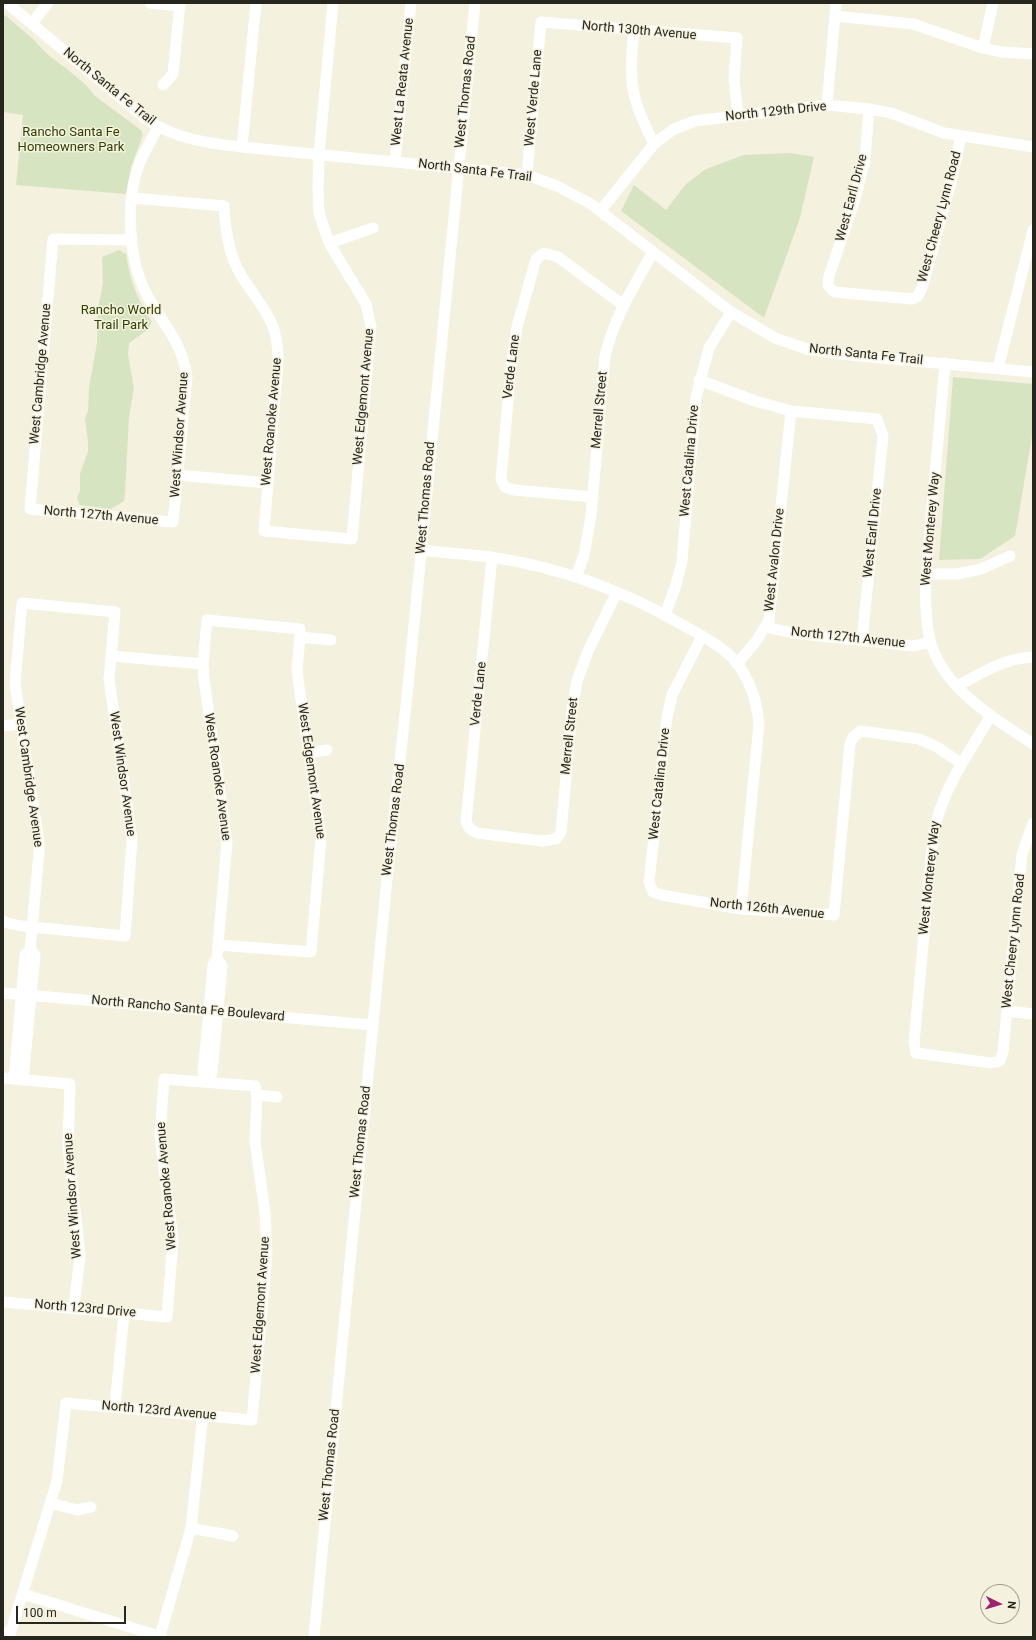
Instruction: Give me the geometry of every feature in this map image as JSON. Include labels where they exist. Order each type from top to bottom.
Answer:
[{"type":"street","name":"North Santa Fe Trail","points":[[7,3],[100,82],[158,127],[192,140],[242,147],[527,175],[571,192],[601,210],[731,312],[774,338],[807,349],[840,354],[1033,372]]},
{"type":"street","points":[[32,23],[48,3]]},
{"type":"street","points":[[150,3],[180,4],[173,74],[163,85]]},
{"type":"street","points":[[242,147],[256,3]]},
{"type":"street","name":"West Edgemont Avenue","points":[[264,531],[352,539],[371,326],[366,304],[329,243],[319,213],[319,154],[333,3]]},
{"type":"street","name":"West La Reata Avenue","points":[[395,162],[411,3]]},
{"type":"street","name":"West Thomas Road","points":[[314,1637],[372,1025],[475,3]]},
{"type":"street","points":[[827,106],[836,3]]},
{"type":"street","points":[[983,48],[993,3]]},
{"type":"street","points":[[835,16],[913,24],[983,48],[1001,52],[1033,54]]},
{"type":"street","name":"North 130th Avenue","points":[[541,22],[634,31],[737,38],[734,80],[738,115]]},
{"type":"street","name":"West Verde Lane","points":[[527,175],[541,22]]},
{"type":"street","points":[[634,31],[631,60],[633,94],[644,124],[654,144]]},
{"type":"street","name":"North 129th Drive","points":[[601,210],[654,144],[674,129],[695,121],[827,106],[869,109],[891,113],[944,133],[1033,147]]},
{"type":"street","name":"West Earll Drive","points":[[869,109],[865,160],[854,202],[829,276],[828,285],[834,292],[912,299],[918,296]]},
{"type":"street","name":"West Windsor Avenue","points":[[158,127],[140,163],[133,198],[131,240],[139,277],[147,295],[179,345],[184,358],[187,376],[173,522]]},
{"type":"street","name":"West Cheery Lynn Road","points":[[918,296],[922,288],[951,182],[961,136]]},
{"type":"street","name":"West Roanoke Avenue","points":[[133,198],[224,206],[227,235],[234,260],[273,326],[278,345],[278,360],[264,531]]},
{"type":"street","points":[[329,243],[373,228]]},
{"type":"street","points":[[998,368],[1033,230]]},
{"type":"street","name":"West Cambridge Avenue","points":[[30,509],[53,239],[131,240]]},
{"type":"street","name":"Merrell Street","points":[[576,577],[588,537],[605,356],[611,334],[623,305],[653,252]]},
{"type":"street","name":"Verde Lane","points":[[593,496],[514,490],[505,487],[501,479],[511,368],[517,327],[536,260],[544,253],[558,258],[623,305]]},
{"type":"street","name":"West Catalina Drive","points":[[665,615],[676,585],[682,561],[696,397],[699,380],[709,348],[731,312]]},
{"type":"street","name":"West Monterey Way","points":[[945,363],[926,574],[925,609],[930,642],[941,665],[957,686],[974,704],[990,717],[1033,744]]},
{"type":"street","points":[[699,380],[755,401],[791,411]]},
{"type":"street","name":"West Earll Drive","points":[[791,411],[877,419],[883,436],[862,640]]},
{"type":"street","name":"West Avalon Drive","points":[[737,664],[766,628],[771,607],[791,411]]},
{"type":"street","points":[[178,475],[268,483]]},
{"type":"street","name":"North 127th Avenue","points":[[30,509],[173,522]]},
{"type":"street","points":[[421,550],[492,557],[576,577],[617,592],[665,615],[727,652],[750,684],[757,704],[759,724],[742,909]]},
{"type":"street","points":[[926,574],[957,574],[981,569],[1010,556]]},
{"type":"street","name":"Verde Lane","points":[[492,557],[466,822],[470,829],[477,834],[542,841],[556,839]]},
{"type":"street","name":"Merrell Street","points":[[556,839],[561,832],[572,710],[577,680],[588,651],[617,592]]},
{"type":"street","name":"West Windsor Avenue","points":[[22,603],[115,612],[109,679],[132,840],[125,936],[32,927]]},
{"type":"street","name":"West Cambridge Avenue","points":[[22,603],[15,683],[39,843],[30,950],[35,955],[26,995]]},
{"type":"street","name":"West Roanoke Avenue","points":[[167,1317],[174,1249],[160,1136],[164,1079],[207,1082],[212,1072],[213,1011],[222,966],[218,958],[218,945],[227,842],[205,697],[203,664],[207,620],[300,629],[300,638]]},
{"type":"street","name":"North 127th Avenue","points":[[766,628],[793,633],[914,646],[930,642]]},
{"type":"street","name":"West Catalina Drive","points":[[653,892],[649,882],[667,718],[672,695],[702,636]]},
{"type":"street","points":[[300,638],[331,640]]},
{"type":"street","name":"West Edgemont Avenue","points":[[218,945],[311,952],[321,848],[320,826],[308,753],[297,670],[300,638]]},
{"type":"street","points":[[111,656],[203,664]]},
{"type":"street","points":[[957,686],[999,664],[1018,657],[1033,657]]},
{"type":"street","name":"West Monterey Way","points":[[990,717],[945,794],[937,814],[933,836],[914,1042],[916,1053],[991,1063],[1000,1061]]},
{"type":"street","points":[[3,726],[21,724]]},
{"type":"street","name":"North 126th Avenue","points":[[653,892],[662,895],[742,909],[834,915],[850,744],[853,736],[861,731],[919,739],[937,747],[962,764]]},
{"type":"street","points":[[308,753],[327,750]]},
{"type":"street","name":"West Cheery Lynn Road","points":[[1000,1061],[1003,1052],[1022,854],[1033,823]]},
{"type":"street","points":[[3,921],[9,924],[32,927]]},
{"type":"street","name":"North Rancho Santa Fe Boulevard","points":[[3,993],[372,1025]]},
{"type":"street","points":[[13,1079],[26,995]]},
{"type":"street","points":[[1007,1011],[1033,1014]]},
{"type":"street","name":"West Windsor Avenue","points":[[13,1079],[70,1084],[68,1147],[80,1255],[74,1308]]},
{"type":"street","points":[[207,1082],[254,1086],[257,1095],[277,1097]]},
{"type":"street","name":"West Edgemont Avenue","points":[[252,1420],[267,1254],[264,1213],[255,1141],[257,1095]]},
{"type":"street","name":"North 123rd Drive","points":[[3,1302],[167,1317]]},
{"type":"street","points":[[115,1407],[124,1313]]},
{"type":"street","name":"North 123rd Avenue","points":[[50,1503],[59,1470],[66,1403],[252,1420]]},
{"type":"street","points":[[23,1594],[161,1637],[183,1563],[191,1528],[203,1416]]},
{"type":"street","points":[[7,1633],[23,1594],[50,1503],[77,1510],[91,1507]]},
{"type":"street","points":[[191,1528],[233,1536]]},
{"type":"green space","name":"Rancho Santa Fe Homeowners Park","points":[[5,15],[33,39],[48,55],[86,85],[95,96],[141,130],[143,135],[131,167],[126,194],[16,185],[23,115],[3,112],[3,17]]},
{"type":"green space","points":[[790,153],[814,157],[800,218],[764,318],[621,211],[634,185],[666,210],[686,184],[706,169],[744,155]]},
{"type":"green space","name":"Rancho World Trail Park","points":[[119,250],[126,254],[135,290],[142,306],[152,322],[146,331],[129,343],[128,354],[134,388],[129,417],[125,493],[124,501],[111,509],[80,505],[77,498],[80,491],[80,474],[88,451],[85,419],[88,411],[89,387],[97,343],[98,308],[103,284],[102,257]]},
{"type":"green space","points":[[953,377],[1033,384],[1033,430],[1015,536],[980,559],[939,560]]}]
